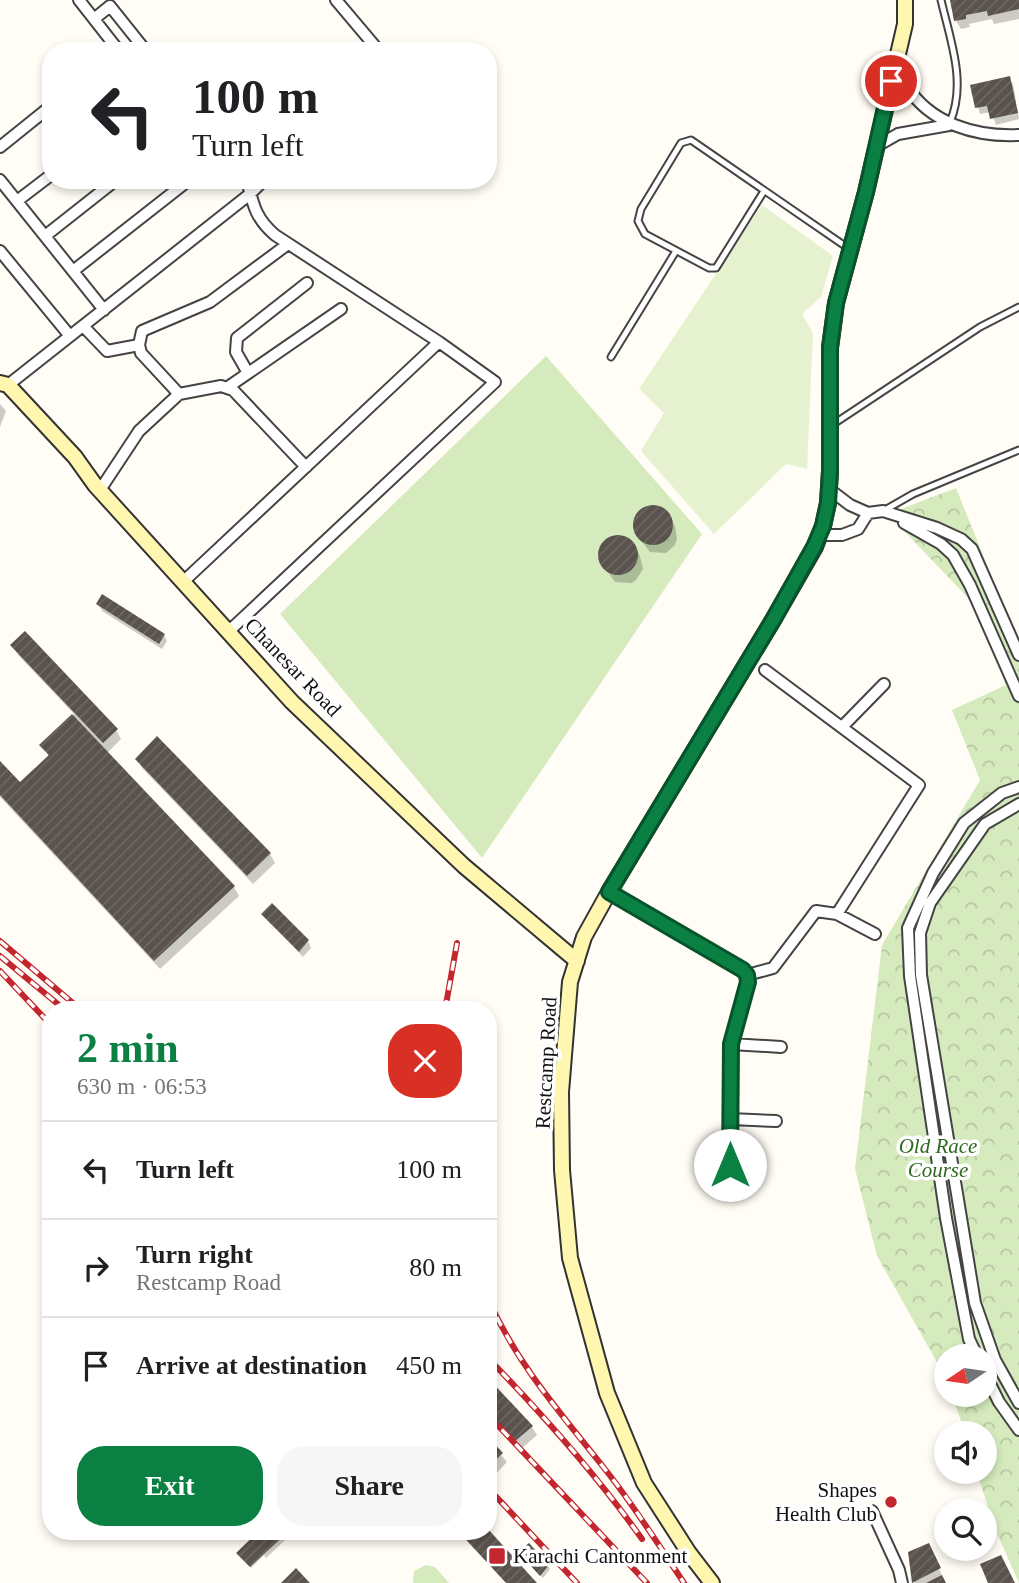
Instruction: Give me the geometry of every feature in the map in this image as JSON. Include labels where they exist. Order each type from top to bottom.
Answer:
[{"type":"street","points":[[79,0],[112,42]]},
{"type":"street","points":[[336,0],[371,42]]},
{"type":"street","name":"Restcamp Road","points":[[712,1583],[688,1553],[644,1483],[607,1393],[570,1258],[562,1170],[561,1092],[570,982],[584,937],[609,892],[773,620],[819,536],[828,503],[830,348],[836,303],[877,146],[905,24],[905,0]]},
{"type":"street","points":[[94,19],[110,6],[139,42]]},
{"type":"street","points":[[896,60],[905,84],[920,103],[949,125],[972,131],[1019,135]]},
{"type":"street","points":[[0,147],[42,113]]},
{"type":"street","points":[[877,146],[898,134],[949,125]]},
{"type":"street","points":[[0,180],[104,310]]},
{"type":"street","points":[[17,201],[42,182]]},
{"type":"street","points":[[45,236],[105,189]]},
{"type":"street","points":[[73,271],[178,189]]},
{"type":"street","points":[[229,631],[495,382],[262,224],[249,189]]},
{"type":"street","points":[[4,384],[104,310],[255,189]]},
{"type":"street","points":[[179,394],[145,359],[139,345],[142,331],[210,302],[288,244]]},
{"type":"street","points":[[0,251],[5,266],[70,336]]},
{"type":"street","points":[[248,373],[236,352],[237,338],[307,283]]},
{"type":"street","points":[[228,387],[341,309]]},
{"type":"street","points":[[83,326],[107,351],[139,345]]},
{"type":"street","points":[[184,581],[439,342]]},
{"type":"street","name":"Chanesar Road","points":[[4,384],[75,457],[100,490],[292,702],[444,846],[577,961]]},
{"type":"street","points":[[100,490],[139,431],[179,394],[221,386],[233,390],[306,467]]},
{"type":"street","points":[[829,489],[849,505],[868,513],[883,511],[937,528],[972,549],[1019,655]]},
{"type":"street","points":[[883,511],[941,544],[953,555],[970,585],[1019,696]]},
{"type":"street","points":[[819,536],[842,535],[858,529],[868,513]]},
{"type":"street","points":[[765,670],[919,785],[837,914]]},
{"type":"street","points":[[842,727],[884,684]]},
{"type":"street","points":[[971,1344],[946,1218],[910,976],[908,928],[933,873],[964,824],[1002,793],[1019,787]]},
{"type":"street","points":[[1019,804],[985,824],[930,903],[920,933],[921,975],[975,1303],[995,1360],[1019,1403]]},
{"type":"street","points":[[609,892],[743,970],[747,975],[748,982],[731,1044],[730,1165]]},
{"type":"street","points":[[747,975],[773,968],[816,911],[837,914],[875,934]]},
{"type":"street","points":[[731,1044],[781,1047]]},
{"type":"street","points":[[730,1119],[776,1121]]},
{"type":"street","points":[[998,1400],[1019,1430]]},
{"type":"street","points":[[872,1511],[899,1570],[902,1583]]},
{"type":"lane","points":[[942,0],[957,74],[955,110],[949,125]]},
{"type":"lane","points":[[764,191],[716,268],[709,268],[645,234],[638,221],[641,209],[683,141],[691,140],[851,250]]},
{"type":"lane","points":[[611,357],[676,251]]},
{"type":"lane","points":[[830,426],[980,327],[1019,307]]},
{"type":"lane","points":[[883,511],[913,494],[1019,450]]},
{"type":"green space","points":[[762,205],[833,256],[821,297],[802,314],[813,333],[807,469],[786,464],[714,534],[641,451],[664,413],[639,389]]},
{"type":"green space","points":[[546,356],[702,534],[482,858],[280,614]]},
{"type":"green space","name":"Old Race Course","points":[[956,488],[1019,644],[1019,1583],[997,1534],[997,1498],[985,1498],[981,1484],[997,1484],[997,1421],[961,1421],[956,1407],[998,1407],[998,1344],[934,1344],[934,1357],[877,1256],[855,1169],[882,945],[980,780],[952,710],[1006,685],[970,600],[888,514]]},
{"type":"green space","points":[[426,1565],[435,1567],[449,1583],[413,1583],[414,1571]]},
{"type":"building","points":[[950,0],[1019,0],[1019,9],[988,16],[987,11],[966,15],[966,19],[954,21]]},
{"type":"building","points":[[1010,76],[1018,113],[990,119],[987,106],[975,108],[970,85]]},
{"type":"building","points":[[653,505],[661,506],[667,511],[672,517],[672,533],[667,539],[661,544],[653,545],[645,544],[639,539],[634,533],[633,525],[634,517],[639,511],[645,506]]},
{"type":"building","points":[[618,535],[626,536],[632,541],[637,547],[637,563],[632,569],[626,574],[618,575],[610,574],[604,569],[599,563],[598,555],[599,547],[604,541],[610,536]]},
{"type":"building","points":[[102,594],[165,634],[159,644],[96,604]]},
{"type":"building","points":[[25,631],[118,729],[103,743],[10,645]]},
{"type":"building","points":[[72,714],[235,886],[154,961],[0,795],[0,761],[20,782],[49,755],[39,745]]},
{"type":"building","points":[[157,736],[271,853],[247,876],[135,759]]},
{"type":"building","points":[[272,903],[309,940],[299,952],[261,914]]},
{"type":"building","points":[[497,1388],[533,1426],[514,1442],[497,1424]]},
{"type":"building","points":[[497,1447],[503,1453],[497,1459]]},
{"type":"building","name":"Karachi Cantonment","points":[[497,1539],[537,1583],[506,1583],[466,1540]]},
{"type":"building","points":[[250,1540],[279,1540],[250,1567],[236,1553]]},
{"type":"building","points":[[529,1543],[549,1565],[540,1576],[518,1552]]},
{"type":"building","points":[[929,1543],[934,1561],[938,1561],[941,1568],[912,1583],[908,1552]]},
{"type":"building","points":[[1001,1555],[1015,1583],[988,1583],[980,1564],[997,1561],[997,1557]]},
{"type":"building","points":[[296,1568],[310,1583],[281,1583]]},
{"type":"building","points":[[942,1575],[946,1583],[926,1583]]},
{"type":"railway","points":[[0,941],[70,1001]]},
{"type":"railway","points":[[447,1001],[457,943]]},
{"type":"railway","points":[[0,956],[54,1001]]},
{"type":"railway","points":[[0,971],[42,1015]]},
{"type":"railway","points":[[497,1317],[526,1367],[625,1496],[684,1583]]},
{"type":"railway","points":[[497,1368],[569,1446],[642,1539]]},
{"type":"railway","points":[[497,1425],[647,1583]]},
{"type":"railway","points":[[497,1498],[577,1583]]},
{"type":"place","name":"Shapes Health Club","points":[[891,1502]]},
{"type":"place","name":"Karachi Cantonment","points":[[497,1556]]},
{"type":"route","points":[[730,1165],[731,1044],[748,982],[747,975],[743,970],[609,892],[773,620],[823,526],[830,471],[830,348],[836,303],[866,192],[891,81]]}]
